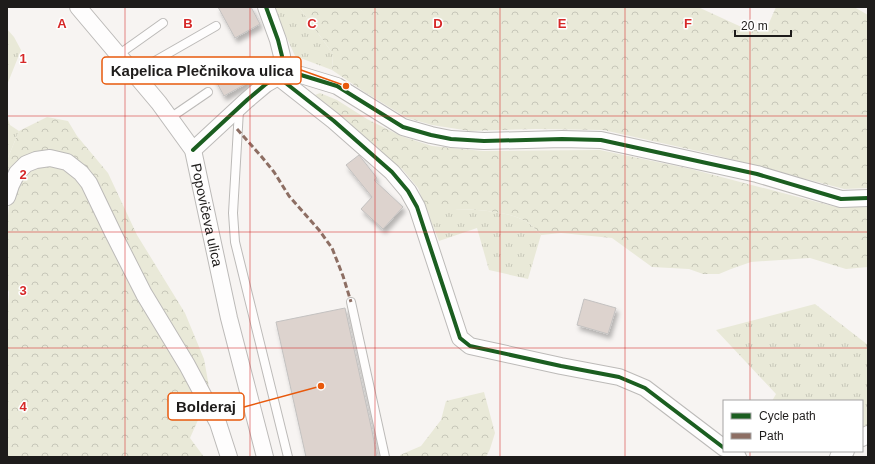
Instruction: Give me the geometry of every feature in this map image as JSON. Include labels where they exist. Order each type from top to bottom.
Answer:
[{"type":"street","name":"Popovičeva ulica","points":[[78,7],[134,73],[170,118],[193,150],[229,318],[265,457]]},
{"type":"street","points":[[266,7],[282,56],[278,77]]},
{"type":"street","points":[[193,150],[266,84],[278,77],[302,75],[337,86],[403,127],[431,136],[484,141],[562,139],[600,140],[757,174],[841,199],[868,198]]},
{"type":"street","points":[[278,77],[346,131],[392,172],[408,191],[417,207],[460,338],[470,346],[560,366],[619,377],[645,388],[723,447]]},
{"type":"street","points":[[7,198],[17,173],[26,164],[36,160],[50,158],[67,162],[81,172],[89,183],[112,233],[144,294],[187,365],[218,423],[229,457]]},
{"type":"lane","points":[[118,54],[163,23]]},
{"type":"lane","points":[[134,73],[216,26]]},
{"type":"lane","points":[[170,118],[208,92]]},
{"type":"lane","points":[[240,107],[237,129],[233,213],[235,242],[288,457]]},
{"type":"lane","points":[[351,302],[385,457]]},
{"type":"green space","points":[[273,7],[299,7],[333,54],[332,70],[295,56]]},
{"type":"green space","points":[[299,7],[698,7],[748,30],[766,30],[776,7],[854,7],[868,15],[868,188],[844,189],[711,154],[603,130],[536,129],[470,131],[432,125],[407,118],[332,70],[333,54]]},
{"type":"green space","points":[[7,29],[14,37],[21,50],[7,85]]},
{"type":"green space","points":[[320,93],[337,100],[367,119],[401,136],[432,146],[483,151],[600,150],[691,169],[836,207],[868,207],[868,267],[846,269],[810,258],[751,262],[719,274],[703,274],[689,269],[652,267],[612,238],[561,233],[541,235],[530,224],[520,218],[508,214],[480,210],[426,209],[418,188],[402,169],[315,95]]},
{"type":"green space","points":[[7,116],[10,125],[19,131],[7,160]]},
{"type":"green space","points":[[47,117],[68,121],[77,136],[108,173],[137,235],[185,313],[204,359],[211,398],[200,410],[198,420],[190,438],[204,457],[7,457],[7,320],[9,292],[7,288],[7,227],[10,193],[7,187],[7,160],[19,131]]},
{"type":"green space","points":[[426,209],[465,209],[508,214],[520,218],[530,224],[541,235],[528,279],[489,270],[477,228],[439,241]]},
{"type":"green space","points":[[815,304],[868,345],[868,427],[863,430],[863,400],[773,400],[776,394],[716,330]]},
{"type":"green space","points":[[484,392],[495,433],[486,457],[400,457],[400,455],[421,446],[441,420],[446,401]]},
{"type":"building","points":[[218,7],[251,7],[260,24],[235,38]]},
{"type":"building","points":[[236,58],[249,82],[224,96],[211,72]]},
{"type":"building","points":[[359,155],[377,178],[374,180],[403,207],[383,229],[361,209],[372,197],[346,165]]},
{"type":"building","points":[[584,299],[616,308],[608,334],[577,325]]},
{"type":"building","points":[[345,308],[377,457],[306,457],[276,322]]},
{"type":"marked path","points":[[237,129],[274,172],[289,196],[319,230],[332,248],[351,302]]},
{"type":"cycle path","points":[[266,7],[282,56],[278,77],[334,121],[392,172],[408,191],[417,207],[460,338],[470,346],[619,377],[645,388],[723,447]]},
{"type":"cycle path","points":[[193,150],[266,84],[278,77],[301,75],[337,86],[403,127],[431,135],[451,139],[484,141],[562,139],[601,140],[757,174],[841,199],[868,198]]},
{"type":"place","name":"Kapelica Plečnikova ulica","points":[[346,86]]},
{"type":"place","name":"Bolderaj","points":[[321,386]]}]
